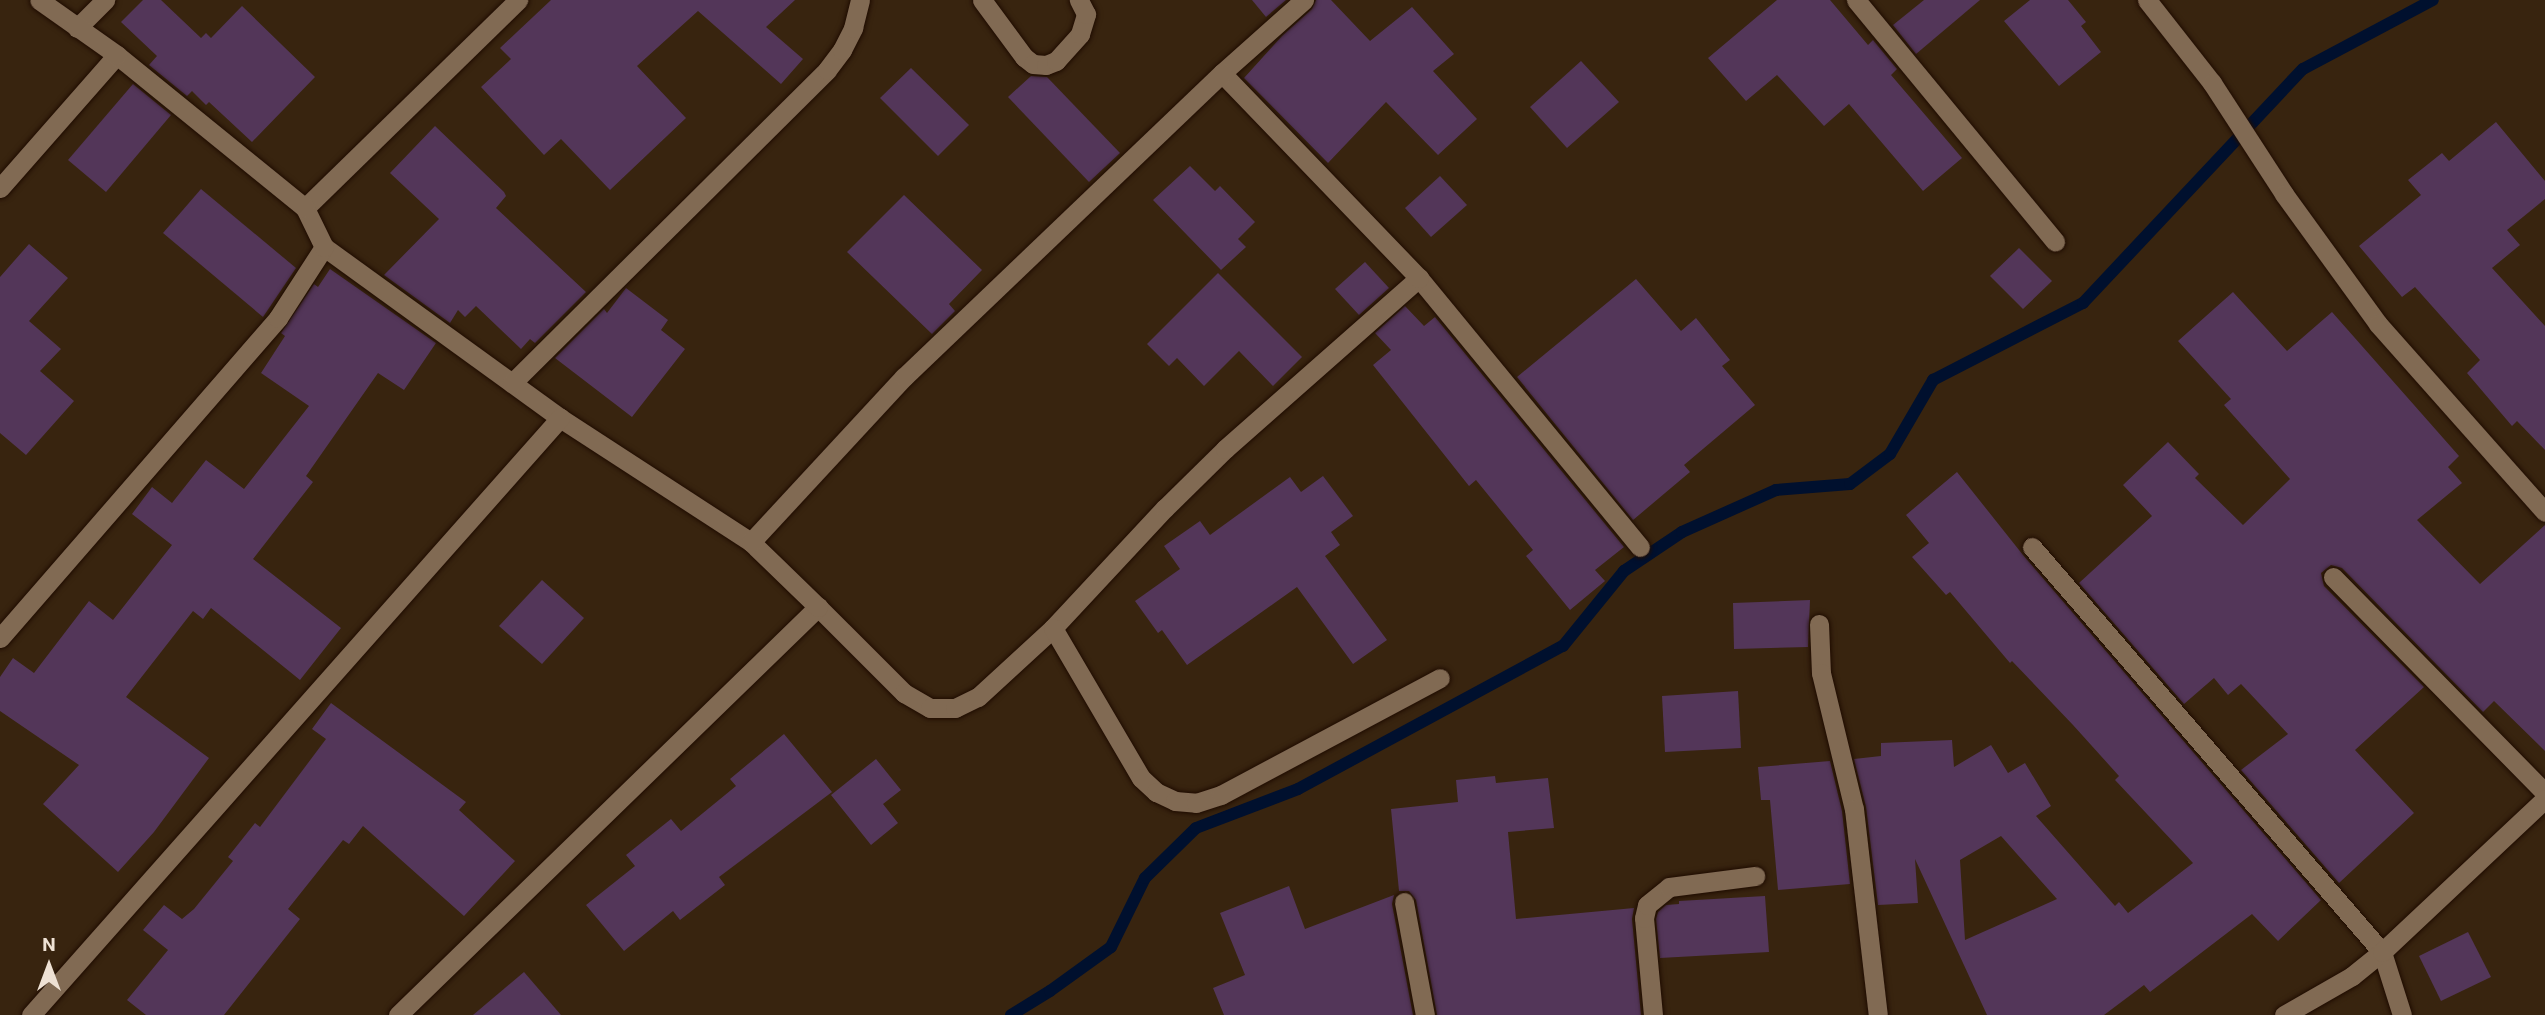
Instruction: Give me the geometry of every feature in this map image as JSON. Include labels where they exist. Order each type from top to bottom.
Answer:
[{"type":"street","points":[[39,0],[117,55],[305,208],[324,247],[560,418],[751,542],[904,693],[930,708],[955,708],[978,697],[1053,628],[1165,508],[1225,449],[1419,278]]},
{"type":"street","points":[[76,28],[106,0]]},
{"type":"street","points":[[305,208],[518,0]]},
{"type":"street","points":[[512,383],[827,70],[853,29],[860,0]]},
{"type":"street","points":[[982,0],[1024,57],[1033,64],[1046,65],[1056,61],[1080,34],[1086,14],[1079,0]]},
{"type":"street","points":[[751,542],[904,377],[1222,73],[1304,0]]},
{"type":"street","points":[[1856,0],[2054,241]]},
{"type":"street","points":[[2147,0],[2212,83],[2284,194],[2378,324],[2545,512]]},
{"type":"street","points":[[0,188],[117,55]]},
{"type":"street","points":[[1222,73],[1419,278],[1640,547]]},
{"type":"street","points":[[0,638],[278,318],[324,247]]},
{"type":"street","points":[[31,1015],[560,418]]},
{"type":"street","points":[[2032,547],[2382,952],[2402,1015]]},
{"type":"street","points":[[2333,578],[2545,793]]},
{"type":"street","points":[[398,1015],[726,700],[818,607]]},
{"type":"street","points":[[1819,624],[1821,673],[1854,809],[1878,1015]]},
{"type":"street","points":[[1053,628],[1141,778],[1156,792],[1175,801],[1196,803],[1221,795],[1440,678]]},
{"type":"street","points":[[2284,1015],[2352,976],[2382,952],[2545,799]]},
{"type":"street","points":[[1653,1015],[1644,918],[1647,905],[1660,891],[1669,887],[1755,876]]},
{"type":"street","points":[[1404,902],[1425,1015]]},
{"type":"building","points":[[143,0],[161,0],[201,38],[206,33],[211,38],[242,6],[315,77],[252,142],[209,102],[206,105],[192,91],[187,96],[149,65],[157,56],[121,22]]},
{"type":"building","points":[[551,0],[795,0],[766,27],[803,59],[781,84],[698,11],[637,66],[686,118],[610,190],[561,139],[544,155],[481,87],[511,59],[500,48]]},
{"type":"building","points":[[1252,0],[1286,0],[1266,17]]},
{"type":"building","points":[[1316,0],[1331,0],[1370,41],[1412,7],[1454,54],[1433,71],[1477,119],[1438,155],[1386,102],[1328,163],[1244,78],[1282,36],[1312,9]]},
{"type":"building","points":[[1777,0],[1830,0],[1868,45],[1873,40],[1897,69],[1891,75],[1962,158],[1923,191],[1849,104],[1824,126],[1777,75],[1746,101],[1708,58]]},
{"type":"building","points":[[1924,0],[1980,0],[1916,54],[1893,25]]},
{"type":"building","points":[[2030,0],[2068,0],[2086,22],[2081,26],[2101,52],[2059,86],[2004,21]]},
{"type":"building","points":[[1581,61],[1619,102],[1567,148],[1530,107]]},
{"type":"building","points":[[911,68],[969,125],[938,156],[880,98]]},
{"type":"building","points":[[1031,76],[1047,77],[1120,153],[1089,182],[1008,97]]},
{"type":"building","points":[[133,84],[171,115],[106,192],[68,160]]},
{"type":"building","points":[[2496,122],[2545,181],[2545,199],[2507,230],[2520,245],[2492,268],[2545,326],[2545,450],[2517,421],[2512,426],[2467,373],[2480,360],[2415,287],[2402,297],[2359,246],[2421,195],[2408,180],[2442,153],[2449,161]]},
{"type":"building","points":[[435,126],[504,192],[506,196],[496,208],[586,292],[535,343],[530,339],[521,349],[476,306],[465,317],[458,310],[450,323],[384,275],[439,219],[390,173]]},
{"type":"building","points":[[1190,166],[1215,191],[1220,186],[1255,222],[1238,239],[1246,247],[1221,270],[1153,200]]},
{"type":"building","points":[[1440,176],[1467,205],[1431,237],[1405,208]]},
{"type":"building","points":[[201,189],[296,268],[263,317],[163,233]]},
{"type":"building","points":[[904,195],[982,270],[949,304],[955,311],[932,334],[847,252]]},
{"type":"building","points":[[29,244],[68,278],[29,321],[61,349],[40,371],[74,401],[26,455],[0,433],[0,277]]},
{"type":"building","points":[[2019,248],[2052,281],[2023,309],[1990,276]]},
{"type":"building","points":[[1365,262],[1389,288],[1359,315],[1335,289]]},
{"type":"building","points":[[330,269],[436,343],[404,390],[378,373],[306,476],[313,482],[253,559],[341,628],[300,680],[211,608],[203,619],[193,611],[126,697],[209,758],[154,832],[118,872],[43,804],[79,765],[0,711],[0,677],[13,658],[34,673],[89,601],[113,620],[172,545],[132,514],[152,487],[172,503],[206,460],[244,489],[309,406],[261,373],[285,336],[281,333],[314,284],[318,287]]},
{"type":"building","points":[[1218,273],[1302,357],[1273,386],[1239,351],[1204,386],[1177,358],[1169,366],[1147,344]]},
{"type":"building","points":[[1636,279],[1681,331],[1696,318],[1730,360],[1722,366],[1755,405],[1684,465],[1690,472],[1633,520],[1517,377]]},
{"type":"building","points":[[626,288],[668,320],[661,330],[685,349],[632,417],[555,358],[604,309],[607,313]]},
{"type":"building","points":[[2233,292],[2287,351],[2332,312],[2459,456],[2448,467],[2462,483],[2417,520],[2480,584],[2545,525],[2545,751],[2494,701],[2483,712],[2342,568],[2331,565],[2321,573],[2324,586],[2424,687],[2355,750],[2414,813],[2339,883],[2241,770],[2288,734],[2241,684],[2228,695],[2214,678],[2184,704],[2079,583],[2152,516],[2123,485],[2168,442],[2199,474],[2195,478],[2243,525],[2290,479],[2224,405],[2231,399],[2178,341]]},
{"type":"building","points":[[1405,306],[1424,326],[1435,317],[1624,547],[1595,570],[1605,581],[1570,610],[1526,556],[1533,550],[1476,480],[1469,486],[1373,365],[1391,350],[1375,333]]},
{"type":"building","points":[[1957,472],[2023,555],[2321,900],[2278,941],[2252,914],[2150,992],[2144,985],[2104,1015],[1987,1015],[1915,859],[1918,903],[1878,905],[1866,807],[1854,759],[1881,756],[1881,743],[1952,740],[1954,767],[1991,745],[2008,773],[2025,763],[2051,806],[2036,816],[2115,906],[2119,902],[2128,913],[2193,863],[2115,780],[2119,776],[2073,725],[2012,661],[2010,663],[1950,592],[1946,595],[1912,557],[1929,543],[1906,515]],"holes":[[[2001,836],[2057,899],[1965,940],[1960,860]]]},
{"type":"building","points":[[1323,476],[1353,516],[1331,532],[1340,545],[1325,556],[1387,640],[1353,664],[1297,587],[1187,665],[1162,630],[1158,633],[1135,601],[1180,569],[1164,546],[1200,521],[1210,535],[1290,477],[1301,492]]},
{"type":"building","points":[[542,580],[584,618],[542,664],[499,626]]},
{"type":"building","points":[[1810,600],[1808,647],[1734,649],[1733,603]]},
{"type":"building","points":[[1738,691],[1741,748],[1665,752],[1662,696]]},
{"type":"building","points":[[331,703],[466,802],[459,810],[515,861],[464,916],[363,826],[349,844],[343,840],[288,909],[300,919],[224,1015],[146,1015],[127,1000],[168,950],[143,930],[164,905],[182,919],[194,909],[233,861],[228,857],[255,823],[260,827],[326,739],[312,729]]},
{"type":"building","points":[[784,734],[832,792],[719,877],[725,885],[680,920],[673,911],[624,951],[586,905],[635,866],[626,855],[671,819],[681,831],[736,786],[730,779]]},
{"type":"building","points":[[876,759],[901,790],[883,804],[898,823],[871,845],[831,795]]},
{"type":"building","points":[[1830,761],[1842,811],[1850,884],[1778,890],[1770,800],[1761,800],[1758,767]]},
{"type":"building","points":[[1495,776],[1496,783],[1548,778],[1554,828],[1508,832],[1516,919],[1634,908],[1632,919],[1641,1015],[1437,1015],[1416,900],[1409,891],[1399,891],[1391,809],[1458,802],[1456,780]]},
{"type":"building","points":[[1289,886],[1305,929],[1394,895],[1392,904],[1413,1015],[1224,1015],[1213,988],[1245,975],[1220,913]]},
{"type":"building","points":[[1765,896],[1769,952],[1660,958],[1656,919],[1658,912],[1666,905],[1679,904],[1679,901]]},
{"type":"building","points":[[2468,932],[2491,977],[2441,1001],[2419,956]]},
{"type":"building","points":[[524,972],[561,1015],[473,1015]]},
{"type":"waterway","points":[[1011,1015],[1111,947],[1145,878],[1196,828],[1298,789],[1563,646],[1624,571],[1682,532],[1776,490],[1850,484],[1890,454],[1933,380],[2083,303],[2303,69],[2433,0]]}]
